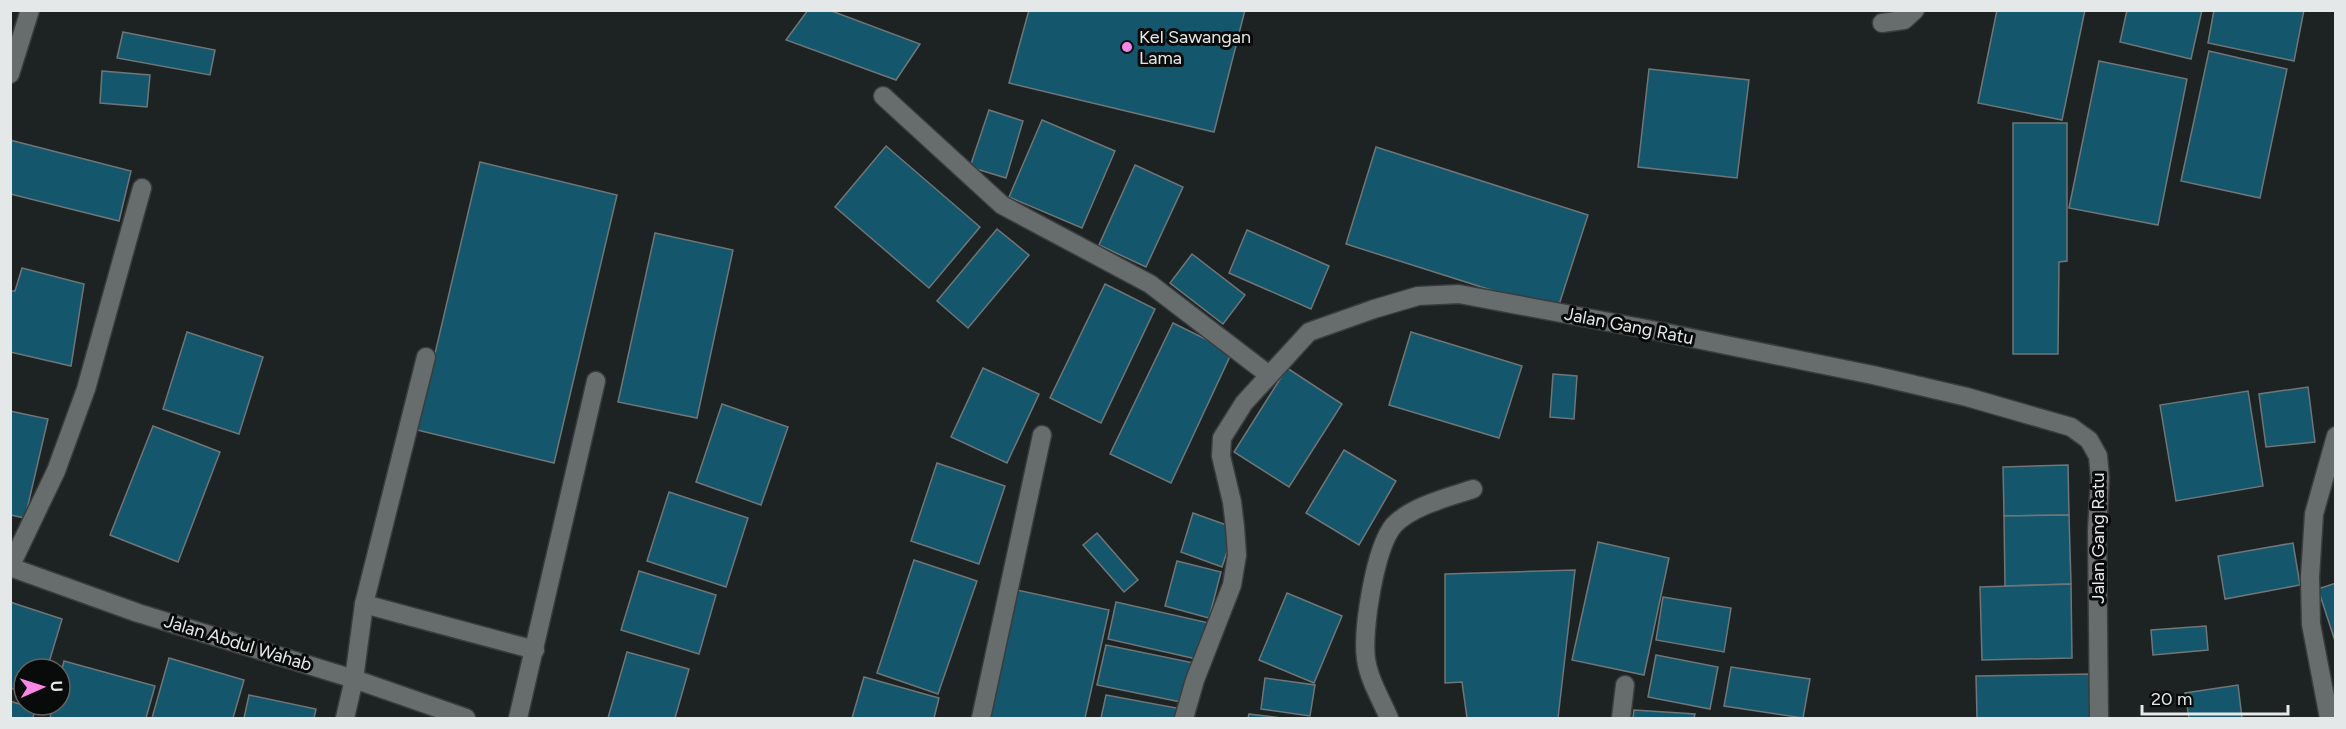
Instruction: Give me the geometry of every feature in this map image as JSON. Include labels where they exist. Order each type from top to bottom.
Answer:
[{"type":"street","points":[[10,75],[30,10]]},
{"type":"street","points":[[1882,23],[1904,20],[1915,10]]},
{"type":"street","points":[[883,96],[1002,205],[1150,284],[1269,375]]},
{"type":"street","points":[[10,567],[56,471],[86,389],[142,188]]},
{"type":"street","name":"Jalan Gang Ratu","points":[[1184,718],[1232,585],[1236,555],[1232,502],[1221,456],[1222,438],[1244,403],[1310,332],[1418,296],[1459,294],[1873,375],[1967,397],[2071,427],[2089,440],[2098,456],[2099,718]]},
{"type":"street","points":[[345,718],[354,679],[364,604],[426,357]]},
{"type":"street","points":[[518,718],[596,381]]},
{"type":"street","points":[[981,718],[1042,435]]},
{"type":"street","points":[[2329,718],[2310,624],[2310,577],[2314,514],[2336,436]]},
{"type":"street","points":[[1389,718],[1372,681],[1366,658],[1366,621],[1372,583],[1387,539],[1395,525],[1427,504],[1473,489]]},
{"type":"street","name":"Jalan Abdul Wahab","points":[[10,567],[138,613],[354,679],[466,718]]},
{"type":"street","points":[[364,604],[535,650]]},
{"type":"street","points":[[1621,718],[1625,685]]},
{"type":"building","points":[[808,10],[829,10],[920,44],[896,80],[786,40]]},
{"type":"building","name":"Kel Sawangan Lama","points":[[1029,10],[1245,10],[1214,132],[1009,83]]},
{"type":"building","points":[[1997,10],[2085,10],[2062,120],[1978,103]]},
{"type":"building","points":[[2127,10],[2202,10],[2191,59],[2120,42]]},
{"type":"building","points":[[2214,10],[2304,10],[2294,61],[2208,43]]},
{"type":"building","points":[[123,32],[215,50],[210,75],[117,58]]},
{"type":"building","points":[[2209,51],[2287,69],[2260,198],[2181,181]]},
{"type":"building","points":[[2099,61],[2187,79],[2158,225],[2069,208]]},
{"type":"building","points":[[1649,69],[1749,80],[1737,178],[1638,167]]},
{"type":"building","points":[[102,71],[150,75],[147,107],[100,103]]},
{"type":"building","points":[[989,110],[1023,121],[1006,178],[970,167]]},
{"type":"building","points":[[1042,120],[1115,151],[1082,228],[1009,197]]},
{"type":"building","points":[[2013,123],[2067,123],[2067,261],[2059,262],[2058,354],[2013,354]]},
{"type":"building","points":[[10,140],[131,171],[119,221],[10,194]]},
{"type":"building","points":[[886,146],[980,227],[929,288],[835,207]]},
{"type":"building","points":[[1376,147],[1588,215],[1557,311],[1346,244]]},
{"type":"building","points":[[480,162],[617,195],[554,463],[417,430]]},
{"type":"building","points":[[1135,165],[1183,187],[1146,267],[1099,245]]},
{"type":"building","points":[[997,229],[1029,255],[968,328],[937,301]]},
{"type":"building","points":[[1247,230],[1329,266],[1311,309],[1229,273]]},
{"type":"building","points":[[655,233],[733,250],[697,418],[618,402]]},
{"type":"building","points":[[1192,254],[1245,295],[1223,324],[1170,283]]},
{"type":"building","points":[[22,268],[84,284],[71,366],[10,352],[10,291],[15,291]]},
{"type":"building","points":[[1105,284],[1155,309],[1101,423],[1050,398]]},
{"type":"building","points":[[1173,323],[1232,352],[1171,483],[1110,454]]},
{"type":"building","points":[[187,332],[263,357],[239,434],[163,409]]},
{"type":"building","points":[[1411,332],[1522,366],[1499,438],[1389,405]]},
{"type":"building","points":[[983,368],[1039,394],[1007,463],[951,437]]},
{"type":"building","points":[[1287,368],[1342,404],[1289,487],[1234,452]]},
{"type":"building","points":[[1553,374],[1577,376],[1574,419],[1550,417]]},
{"type":"building","points":[[2308,387],[2315,442],[2266,447],[2259,394]]},
{"type":"building","points":[[2248,391],[2263,486],[2176,501],[2160,405]]},
{"type":"building","points":[[722,404],[788,427],[761,505],[696,482]]},
{"type":"building","points":[[10,411],[48,419],[25,518],[10,515]]},
{"type":"building","points":[[153,426],[220,452],[178,562],[110,535]]},
{"type":"building","points":[[1344,450],[1396,481],[1359,545],[1306,513]]},
{"type":"building","points":[[937,463],[1005,486],[979,564],[911,541]]},
{"type":"building","points":[[2068,465],[2069,515],[2004,516],[2003,467]]},
{"type":"building","points":[[669,492],[748,518],[726,587],[647,561]]},
{"type":"building","points":[[1193,513],[1235,528],[1222,567],[1181,552]]},
{"type":"building","points":[[2069,515],[2071,584],[2005,586],[2004,516]]},
{"type":"building","points":[[1097,533],[1138,580],[1124,592],[1083,545]]},
{"type":"building","points":[[1598,542],[1669,558],[1644,675],[1572,660]]},
{"type":"building","points":[[2293,543],[2300,585],[2225,599],[2218,556]]},
{"type":"building","points":[[914,560],[977,581],[938,694],[877,673]]},
{"type":"building","points":[[1177,561],[1221,572],[1209,618],[1165,606]]},
{"type":"building","points":[[1575,570],[1558,718],[1467,718],[1462,682],[1445,683],[1445,574]]},
{"type":"building","points":[[639,571],[716,595],[699,654],[621,630]]},
{"type":"building","points":[[2336,583],[2336,644],[2318,589]]},
{"type":"building","points":[[2071,584],[2072,658],[1982,660],[1980,587]]},
{"type":"building","points":[[1013,589],[1109,610],[1085,718],[986,718]]},
{"type":"building","points":[[1287,593],[1342,616],[1314,683],[1259,660]]},
{"type":"building","points":[[1663,597],[1731,608],[1724,652],[1656,640]]},
{"type":"building","points":[[10,602],[62,619],[51,657],[12,657],[12,689],[10,688]]},
{"type":"building","points":[[1116,602],[1209,623],[1201,660],[1108,639]]},
{"type":"building","points":[[2206,626],[2208,650],[2153,655],[2151,630]]},
{"type":"building","points":[[1106,645],[1194,663],[1186,703],[1097,685]]},
{"type":"building","points":[[627,652],[689,669],[675,718],[608,718]]},
{"type":"building","points":[[1656,655],[1718,667],[1710,709],[1648,697]]},
{"type":"building","points":[[169,658],[244,680],[233,718],[152,718]]},
{"type":"building","points":[[72,663],[155,686],[146,718],[50,718],[72,717]]},
{"type":"building","points":[[1731,667],[1810,679],[1803,718],[1724,706]]},
{"type":"building","points":[[2091,674],[2091,718],[1977,718],[1976,676]]},
{"type":"building","points":[[864,677],[939,698],[934,718],[852,718]]},
{"type":"building","points":[[1265,678],[1315,685],[1310,716],[1261,709]]},
{"type":"building","points":[[2238,685],[2242,718],[2189,718],[2185,693]]},
{"type":"building","points":[[249,695],[316,709],[314,718],[244,718]]},
{"type":"building","points":[[1106,695],[1182,709],[1181,718],[1101,718]]},
{"type":"building","points":[[10,701],[12,702],[12,717],[33,717],[33,718],[10,718]]},
{"type":"building","points":[[1634,710],[1695,714],[1694,718],[1633,718]]},
{"type":"building","points":[[1249,714],[1282,718],[1248,718]]},
{"type":"place","name":"Kel Sawangan Lama","points":[[1127,47]]}]
